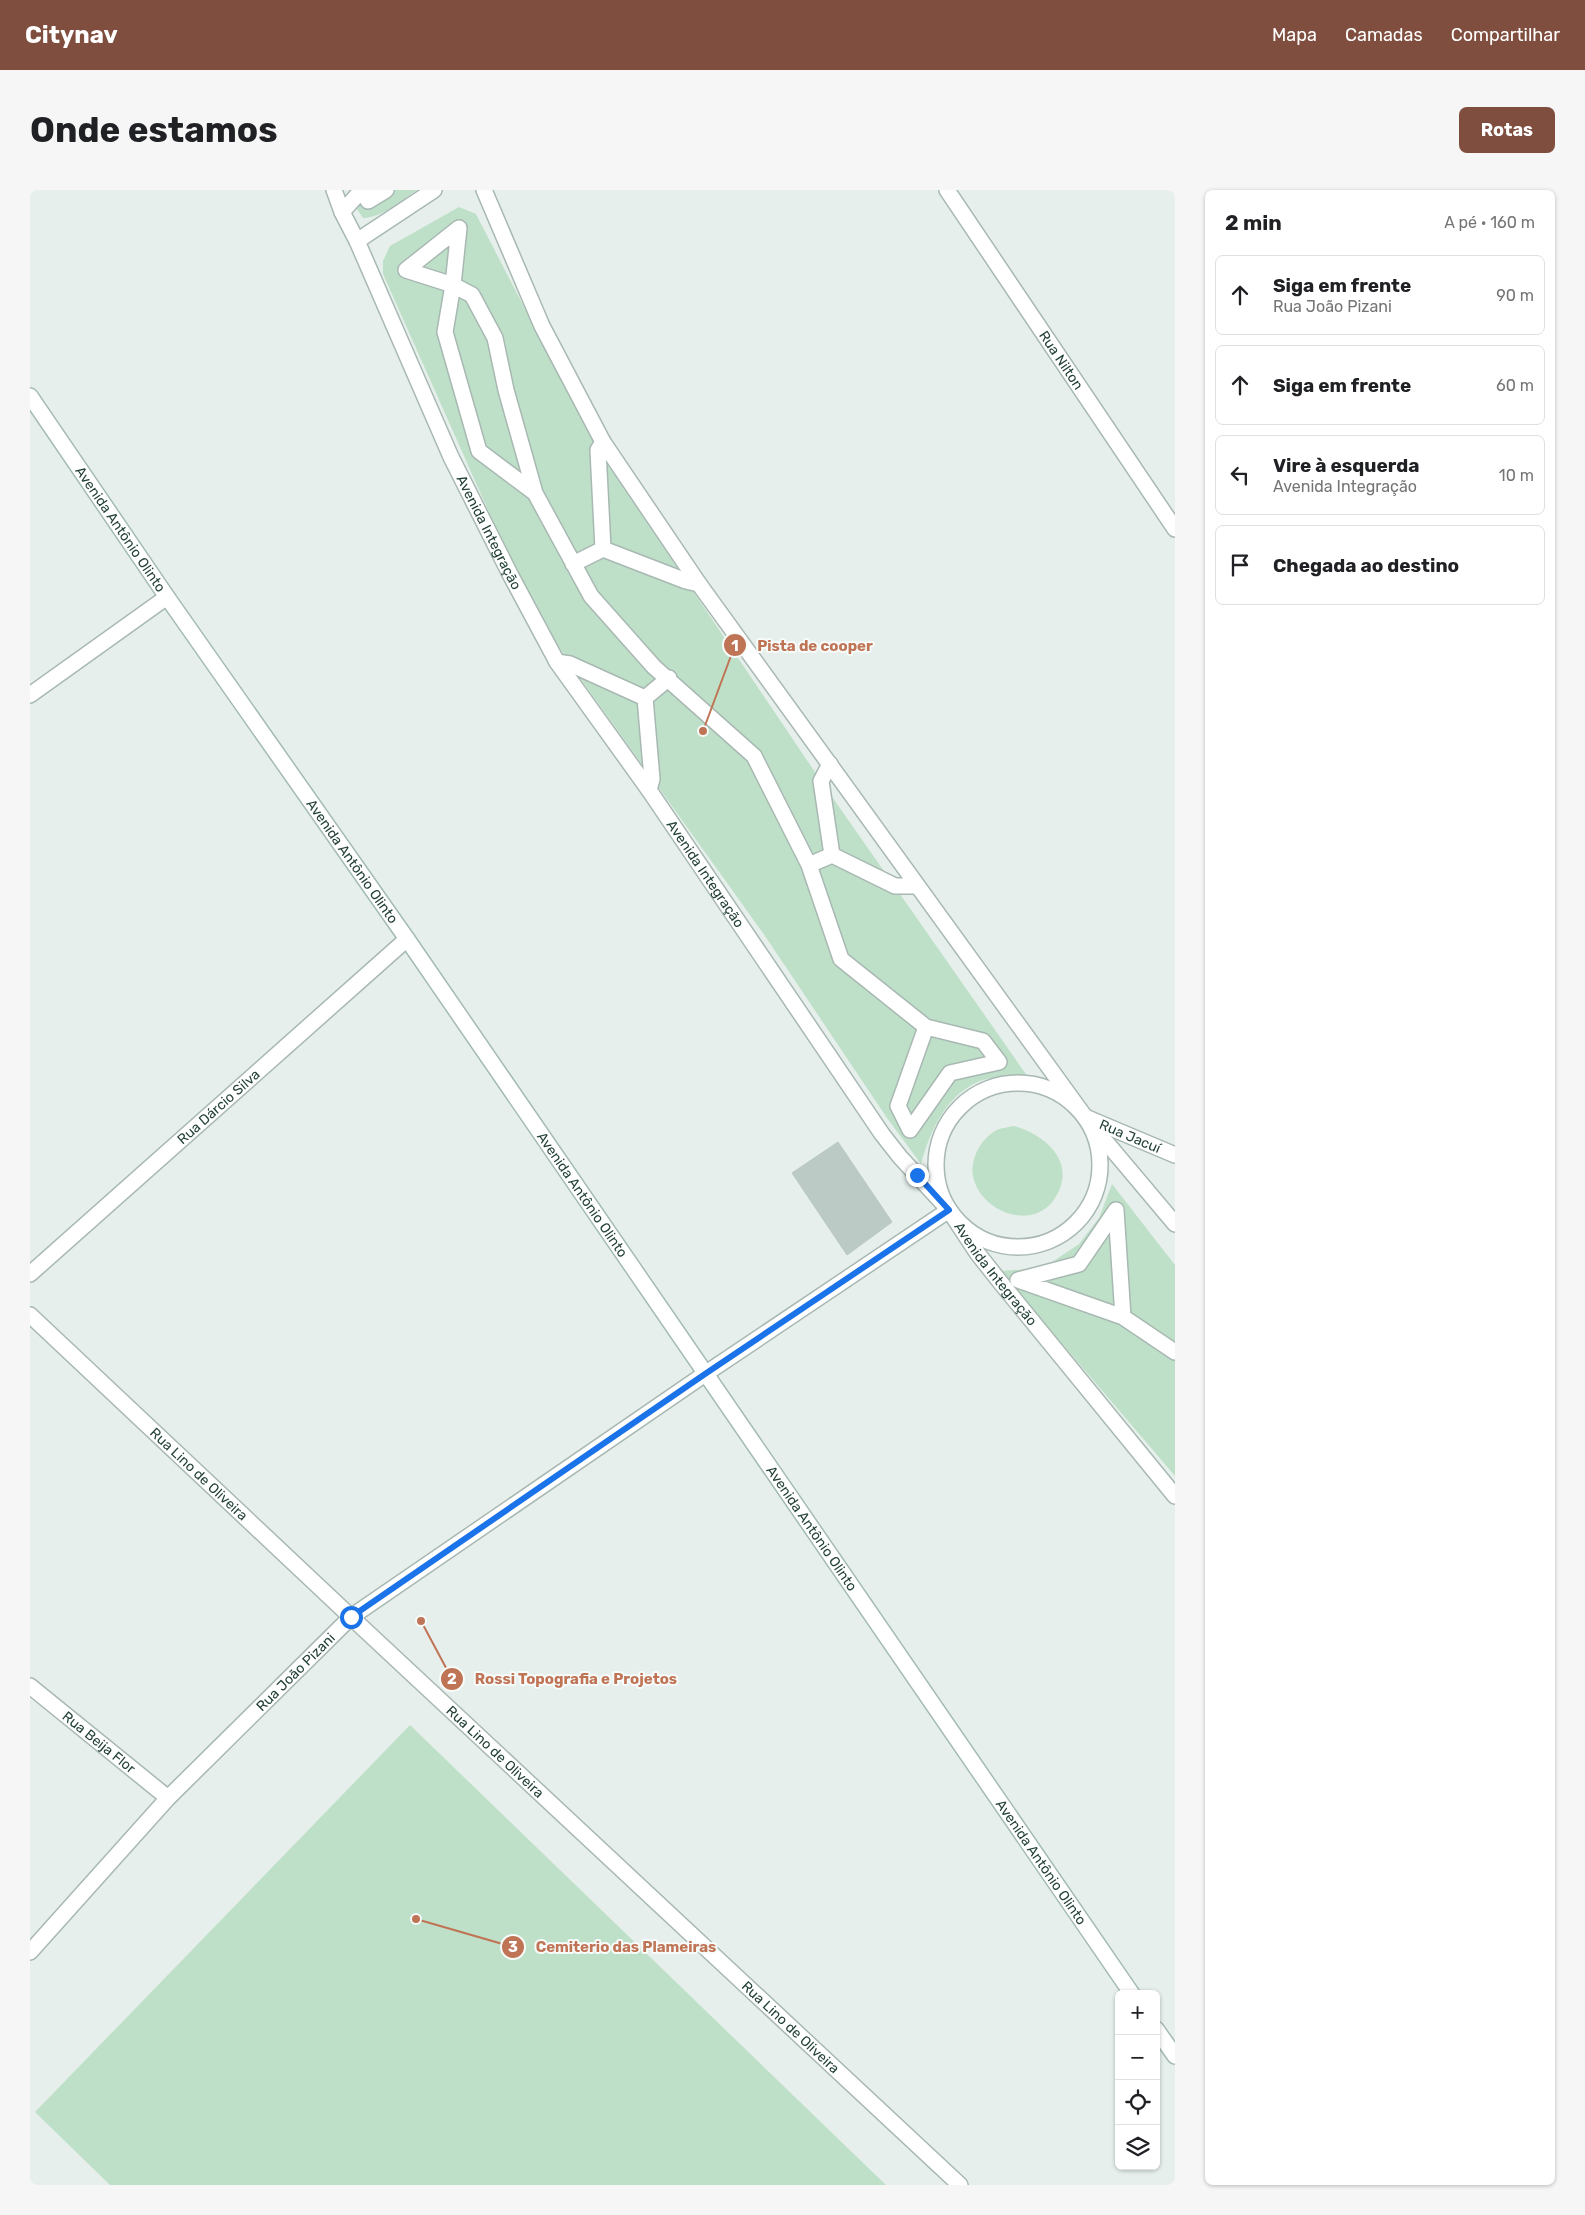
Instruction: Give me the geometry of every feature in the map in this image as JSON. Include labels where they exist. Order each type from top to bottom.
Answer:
[{"type":"street","name":"Avenida Integração","points":[[334,190],[342,212],[357,242],[451,457],[510,576],[557,662],[649,790],[882,1134],[900,1157],[949,1210],[978,1254],[1175,1496]]},
{"type":"street","points":[[342,212],[363,190],[368,201],[386,190]]},
{"type":"street","points":[[357,242],[434,190]]},
{"type":"street","points":[[484,190],[542,326],[603,442],[699,584],[1028,1036],[1085,1117],[1093,1133],[1099,1151],[1096,1188],[1089,1204],[1078,1220],[1064,1232],[1048,1241],[1030,1246],[1011,1246],[993,1243],[976,1236],[949,1210],[940,1192],[936,1173],[941,1135],[958,1110],[980,1092],[998,1085],[1018,1083],[1037,1085],[1056,1092],[1072,1103],[1085,1117],[1162,1207],[1175,1224]]},
{"type":"street","name":"Rua Nilton","points":[[947,190],[1175,530]]},
{"type":"street","points":[[535,493],[479,451],[445,332],[453,285],[472,296],[495,338],[506,390],[535,493],[591,596],[654,667],[669,678],[754,756],[809,865],[841,959],[926,1026],[983,1042],[999,1062],[950,1073],[910,1130],[898,1106],[926,1026]]},
{"type":"street","name":"Avenida Antônio Olinto","points":[[30,396],[167,597],[407,939],[1129,1990]]},
{"type":"street","points":[[603,442],[598,450],[603,549]]},
{"type":"street","points":[[574,564],[603,549],[686,581],[699,584]]},
{"type":"street","points":[[30,694],[167,597]]},
{"type":"street","points":[[557,662],[570,664],[645,698]]},
{"type":"street","points":[[645,698],[669,678]]},
{"type":"street","points":[[645,698],[652,779],[649,790]]},
{"type":"street","points":[[830,764],[821,781],[832,856]]},
{"type":"street","points":[[809,865],[832,856],[895,886],[917,886]]},
{"type":"street","name":"Rua Dárcio Silva","points":[[30,1274],[407,939]]},
{"type":"street","name":"Rua Jacuí","points":[[1085,1117],[1175,1155]]},
{"type":"street","name":"Rua João Pizani","points":[[30,1952],[168,1798],[351,1617],[705,1374],[949,1210]]},
{"type":"street","points":[[1123,1317],[1116,1210],[1079,1264],[1018,1280],[1123,1317],[1175,1352]]},
{"type":"street","name":"Rua Lino de Oliveira","points":[[30,1315],[960,2185]]},
{"type":"street","name":"Rua Beija Flor","points":[[30,1686],[168,1798]]},
{"type":"street","points":[[1160,2035],[1175,2056]]},
{"type":"green space","points":[[350,190],[417,190],[385,212],[363,218],[357,209]]},
{"type":"green space","points":[[459,207],[476,214],[598,450],[821,781],[1030,1080],[1006,1077],[989,1078],[970,1086],[959,1094],[950,1103],[935,1126],[921,1164],[887,1118],[765,936],[570,664],[543,622],[492,519],[383,274],[383,261],[390,246]]},
{"type":"green space","points":[[1014,1126],[1038,1137],[1048,1145],[1056,1154],[1061,1164],[1063,1176],[1060,1188],[1053,1201],[1044,1210],[1021,1216],[997,1208],[987,1201],[979,1191],[973,1173],[977,1150],[987,1138],[999,1129]]},
{"type":"green space","points":[[1112,1184],[1175,1265],[1175,1476],[1000,1271],[1029,1269],[1052,1262],[1079,1244],[1099,1218]]},
{"type":"green space","points":[[410,1725],[886,2185],[110,2185],[35,2112]]},
{"type":"building","points":[[838,1142],[892,1222],[847,1255],[792,1173]]},
{"type":"place","name":"Pista de cooper","points":[[703,731]]},
{"type":"place","name":"Rossi Topografia e Projetos","points":[[421,1621]]},
{"type":"place","name":"Cemiterio das Plameiras","points":[[416,1919]]},
{"type":"route","points":[[351,1617],[705,1374],[949,1210],[917,1175]]}]
